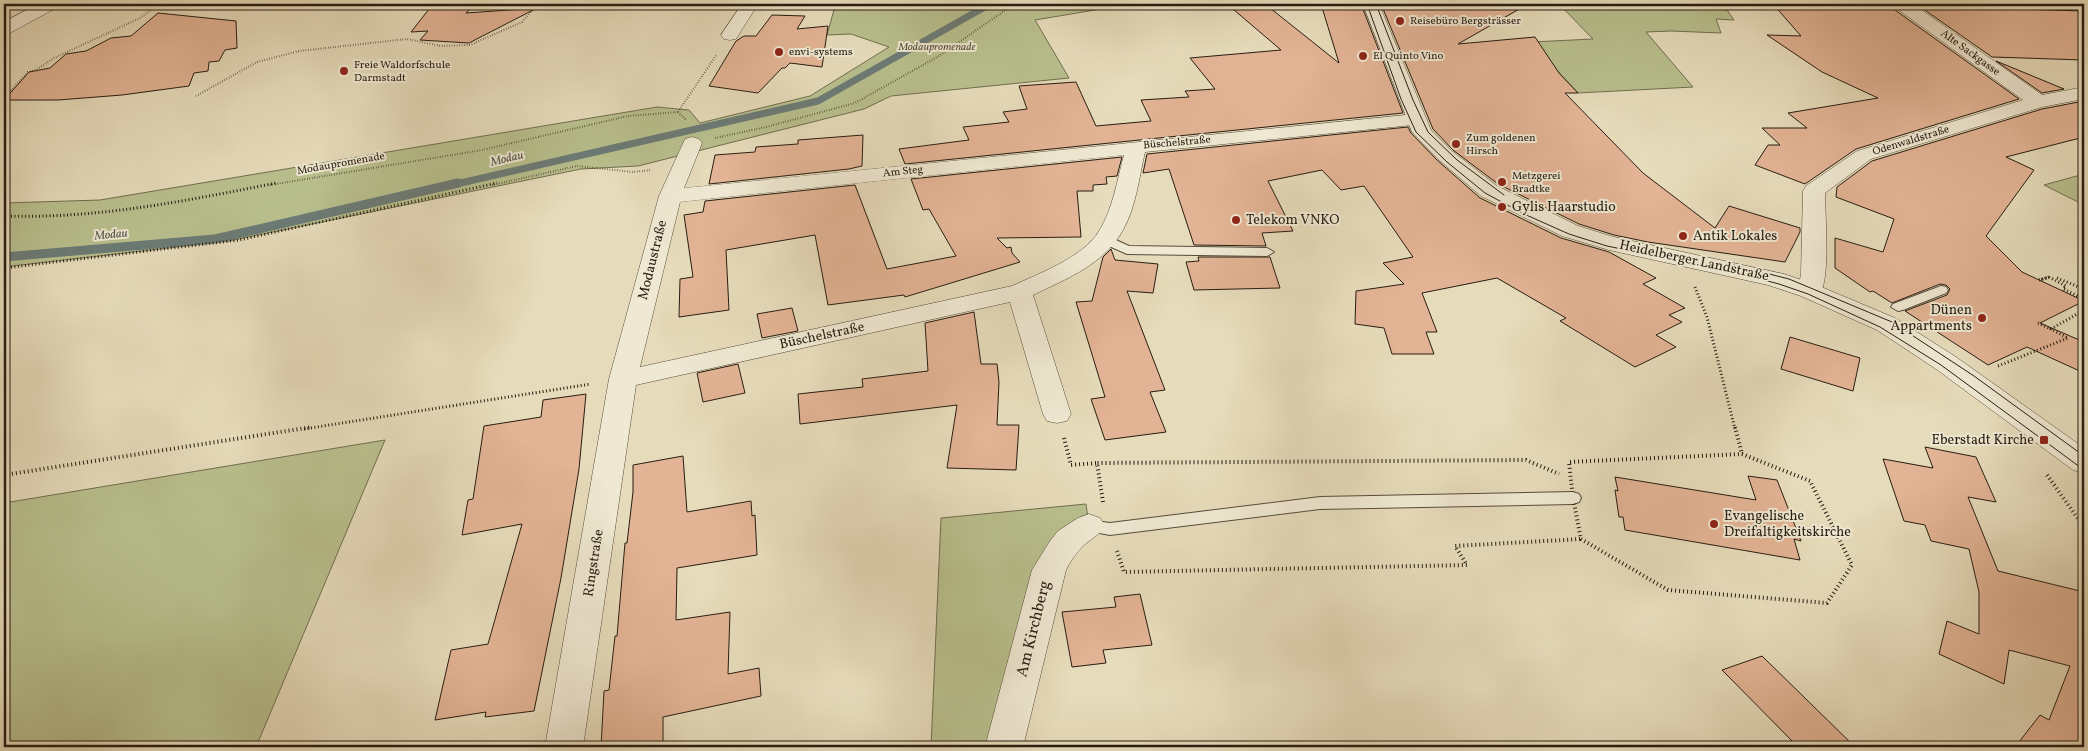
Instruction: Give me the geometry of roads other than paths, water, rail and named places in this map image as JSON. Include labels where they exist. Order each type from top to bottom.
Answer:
[{"type":"street","points":[[4,29],[50,4]]},
{"type":"street","points":[[730,35],[750,4]]},
{"type":"street","name":"Heidelberger Landstraße","points":[[1372,4],[1422,132],[1445,155],[1489,191],[1570,231],[1609,243],[1750,272],[1810,291],[1886,324],[1968,378],[2084,463]]},
{"type":"street","name":"Alte Sackgasse","points":[[1902,4],[2038,102]]},
{"type":"street","name":"Odenwaldstraße","points":[[1810,291],[1813,275],[1814,191],[1864,155],[2038,102],[2084,93]]},
{"type":"street","name":"Büschelstraße","points":[[623,379],[1020,292],[1071,267],[1094,250],[1110,233],[1119,209],[1136,147],[1416,120]]},
{"type":"street","name":"Modaustraße","points":[[623,379],[670,196],[682,166],[689,132]]},
{"type":"street","name":"Am Steg","points":[[670,196],[1136,147]]},
{"type":"street","points":[[1020,292],[1057,414]]},
{"type":"street","name":"Ringstraße","points":[[564,747],[623,379]]},
{"type":"street","name":"Am Kirchberg","points":[[1004,747],[1049,570],[1063,545],[1075,534],[1101,535]]},
{"type":"lane","points":[[1104,239],[1127,250],[1267,252]]},
{"type":"lane","points":[[1898,307],[1941,290]]},
{"type":"lane","points":[[1101,535],[1110,529],[1320,503],[1573,498]]},
{"type":"waterway","name":"Modau","points":[[452,185],[818,101],[990,4]]},
{"type":"waterway","name":"Modau","points":[[4,257],[215,239],[458,183]]},
{"type":"tram line","points":[[1367,4],[1401,99],[1416,132],[1447,162],[1485,193],[1524,214],[1569,234],[1607,246],[1737,273],[1779,284],[1808,294],[1880,327],[1941,365],[2084,470]]},
{"type":"tram line","points":[[1376,4],[1413,100],[1428,132],[1457,160],[1504,195]]},
{"type":"tram line","points":[[1734,265],[1789,279],[1892,322],[1974,376],[2084,456]]},
{"type":"place","name":"Reisebüro Bergsträsser","points":[[1400,21]]},
{"type":"place","name":"envi-systems","points":[[779,52]]},
{"type":"place","name":"El Quinto Vino","points":[[1363,56]]},
{"type":"place","name":"Freie Waldorfschule Darmstadt","points":[[344,71]]},
{"type":"place","name":"Zum goldenen Hirsch","points":[[1456,144]]},
{"type":"place","name":"Metzgerei Bradtke","points":[[1502,182]]},
{"type":"place","name":"Gylis Haarstudio","points":[[1502,207]]},
{"type":"place","name":"Telekom VNKO","points":[[1236,220]]},
{"type":"place","name":"Antik Lokales","points":[[1683,236]]},
{"type":"place","name":"Dünen Appartments","points":[[1982,318]]},
{"type":"place","name":"Eberstadt Kirche","points":[[2044,440]]},
{"type":"place","name":"Evangelische Dreifaltigkeitskirche","points":[[1714,524]]},
{"type":"park label","name":"Modaupromenade","points":[[937,47]]}]
